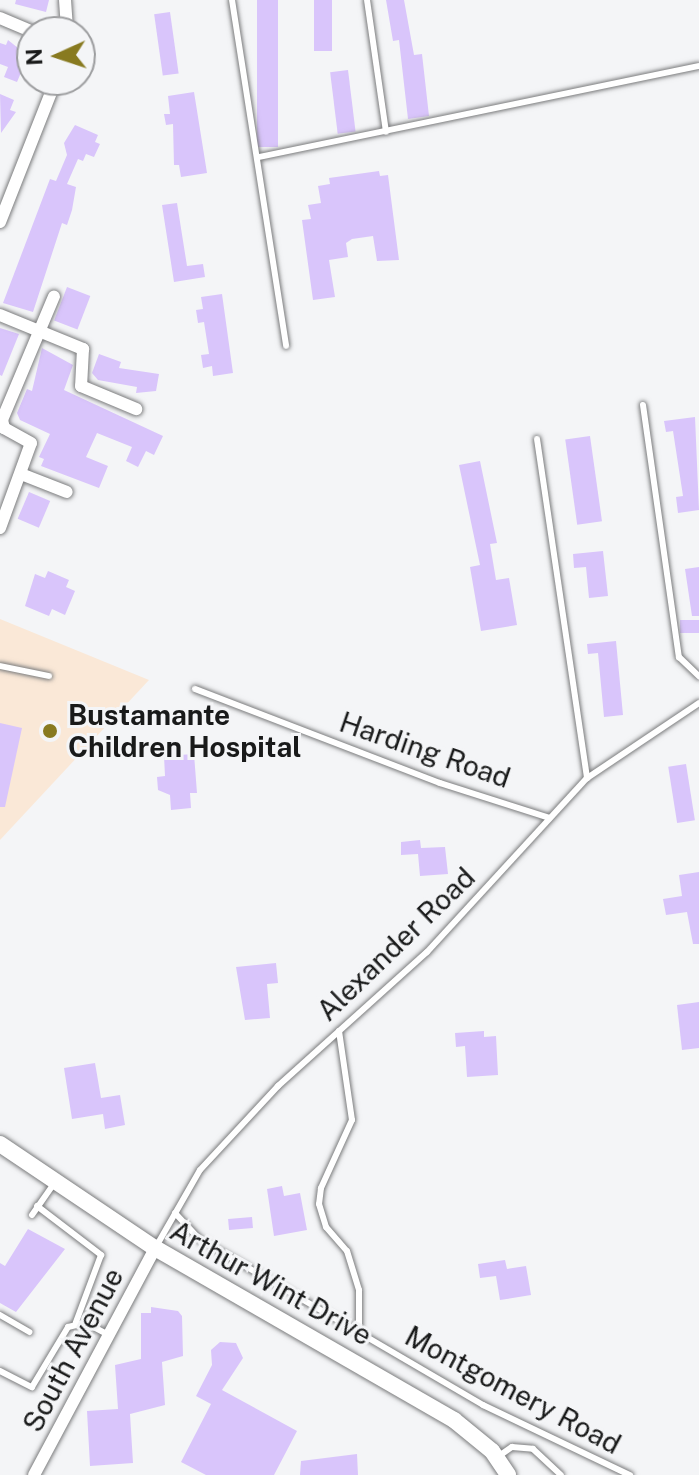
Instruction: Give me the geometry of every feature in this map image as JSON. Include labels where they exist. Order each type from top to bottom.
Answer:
[{"type":"main road","name":"Arthur Wint Drive","points":[[0,1144],[155,1248],[398,1384],[454,1420],[496,1457],[508,1475]]},
{"type":"street","points":[[1,216],[50,96]]},
{"type":"street","points":[[0,528],[31,440],[1,422],[54,296]]},
{"type":"street","points":[[0,315],[85,351],[83,388],[136,409]]},
{"type":"street","points":[[21,474],[67,492]]},
{"type":"street","name":"South Avenue","points":[[34,1475],[155,1248]]},
{"type":"lane","points":[[232,0],[259,157],[286,346]]},
{"type":"lane","points":[[367,0],[386,132]]},
{"type":"lane","points":[[259,157],[699,66]]},
{"type":"lane","points":[[643,405],[679,657],[699,676]]},
{"type":"lane","points":[[537,439],[587,778]]},
{"type":"lane","points":[[0,666],[49,676]]},
{"type":"lane","name":"Harding Road","points":[[195,689],[440,783],[550,818]]},
{"type":"lane","name":"Alexander Road","points":[[155,1248],[200,1170],[278,1086],[427,952],[587,778],[699,703]]},
{"type":"lane","points":[[339,1031],[352,1120],[321,1188],[319,1204],[326,1227],[347,1251],[355,1277],[359,1332]]},
{"type":"lane","points":[[32,1215],[56,1181]]},
{"type":"lane","points":[[0,1371],[26,1386],[36,1385],[68,1327],[76,1322],[101,1255],[37,1206]]},
{"type":"lane","name":"Montgomery Road","points":[[175,1213],[199,1239],[483,1405],[630,1475]]},
{"type":"lane","points":[[0,1315],[29,1332]]},
{"type":"lane","points":[[76,1322],[109,1335]]},
{"type":"lane","points":[[496,1457],[512,1447],[533,1449],[561,1475]]},
{"type":"shaded area","name":"Bustamante Children Hospital","points":[[0,619],[149,680],[0,840]]},
{"type":"building","points":[[16,0],[49,0],[46,12],[15,4]]},
{"type":"building","points":[[257,0],[278,0],[278,147],[257,147]]},
{"type":"building","points":[[314,0],[332,0],[332,51],[314,51]]},
{"type":"building","points":[[386,0],[404,0],[414,55],[422,54],[429,116],[408,119],[399,40],[393,41]]},
{"type":"building","points":[[170,12],[179,73],[163,76],[154,14]]},
{"type":"building","points":[[8,40],[16,46],[16,82],[4,77],[8,67],[0,64],[0,43],[6,45]]},
{"type":"building","points":[[348,70],[356,132],[338,134],[330,72]]},
{"type":"building","points":[[194,92],[207,173],[181,177],[179,165],[174,165],[173,124],[166,125],[164,114],[170,114],[168,96]]},
{"type":"building","points":[[0,94],[14,100],[10,110],[16,112],[1,133]]},
{"type":"building","points":[[75,125],[98,135],[95,142],[100,144],[94,157],[86,154],[83,161],[78,159],[67,184],[76,187],[72,210],[67,225],[62,223],[33,312],[3,303],[50,179],[56,181],[67,155],[64,143]]},
{"type":"building","points":[[379,171],[380,176],[388,175],[399,260],[377,261],[373,236],[352,239],[346,243],[348,257],[329,260],[335,297],[313,300],[302,220],[311,219],[308,205],[321,203],[318,186],[330,184],[329,178]]},
{"type":"building","points":[[177,203],[187,266],[203,264],[205,277],[174,282],[162,205]]},
{"type":"building","points":[[67,287],[90,296],[77,330],[54,321]]},
{"type":"building","points":[[222,294],[233,373],[213,376],[212,366],[203,368],[201,355],[209,354],[204,322],[198,323],[196,310],[203,309],[201,297]]},
{"type":"building","points":[[0,328],[19,334],[2,376],[0,375]]},
{"type":"building","points":[[42,348],[73,365],[64,390],[163,436],[154,455],[146,451],[138,467],[126,461],[132,447],[97,433],[86,457],[108,466],[99,488],[41,466],[44,459],[39,457],[50,434],[20,420],[17,413],[27,389],[32,391]]},
{"type":"building","points":[[99,354],[121,362],[119,368],[159,374],[156,391],[136,393],[137,387],[98,380],[92,373]]},
{"type":"building","points":[[695,417],[699,510],[678,513],[676,497],[683,496],[673,431],[666,432],[664,421]]},
{"type":"building","points":[[590,436],[602,521],[577,525],[565,439]]},
{"type":"building","points":[[480,461],[497,543],[490,544],[496,580],[509,578],[517,625],[481,631],[470,567],[480,565],[459,465]]},
{"type":"building","points":[[29,492],[50,501],[39,528],[18,519]]},
{"type":"building","points":[[603,551],[608,596],[589,598],[586,567],[574,568],[573,554]]},
{"type":"building","points":[[699,567],[699,616],[692,616],[685,569]]},
{"type":"building","points":[[48,571],[69,580],[66,587],[75,591],[65,615],[52,609],[49,616],[25,606],[35,574],[45,578]]},
{"type":"building","points":[[680,620],[699,620],[699,633],[680,633]]},
{"type":"building","points":[[616,641],[623,715],[604,717],[598,653],[588,654],[587,644]]},
{"type":"building","points":[[0,723],[22,728],[5,807],[0,807]]},
{"type":"building","points":[[194,754],[197,793],[190,793],[191,808],[171,810],[170,795],[158,790],[157,777],[165,776],[164,756]]},
{"type":"building","points":[[686,764],[695,820],[677,823],[668,767]]},
{"type":"building","points":[[420,840],[421,848],[445,847],[448,874],[420,876],[418,854],[401,855],[401,842]]},
{"type":"building","points":[[699,872],[699,944],[693,944],[687,912],[666,915],[663,899],[682,896],[679,875]]},
{"type":"building","points":[[276,963],[278,983],[267,984],[270,1018],[245,1020],[236,967]]},
{"type":"building","points":[[699,1002],[699,1048],[682,1050],[677,1005]]},
{"type":"building","points":[[484,1031],[484,1037],[496,1036],[498,1075],[467,1077],[465,1046],[456,1047],[455,1033]]},
{"type":"building","points":[[95,1063],[101,1098],[120,1095],[125,1125],[105,1129],[103,1114],[72,1119],[64,1068]]},
{"type":"building","points":[[282,1186],[284,1196],[300,1193],[307,1230],[274,1236],[267,1189]]},
{"type":"building","points":[[252,1217],[253,1228],[229,1230],[228,1219]]},
{"type":"building","points":[[28,1229],[65,1249],[16,1312],[0,1303],[0,1263],[5,1266]]},
{"type":"building","points":[[505,1260],[507,1269],[526,1266],[531,1295],[500,1300],[496,1276],[480,1278],[478,1264]]},
{"type":"building","points":[[151,1307],[178,1311],[182,1316],[183,1356],[162,1362],[165,1405],[130,1414],[133,1463],[90,1466],[87,1411],[118,1409],[115,1365],[141,1359],[141,1313],[151,1313]]},
{"type":"building","points":[[220,1342],[236,1343],[243,1358],[222,1390],[297,1431],[274,1475],[206,1475],[181,1462],[211,1404],[196,1396],[212,1365],[211,1350]]},
{"type":"building","points":[[357,1454],[358,1475],[300,1475],[301,1461]]},
{"type":"place","name":"Bustamante Children Hospital","points":[[50,731]]}]
